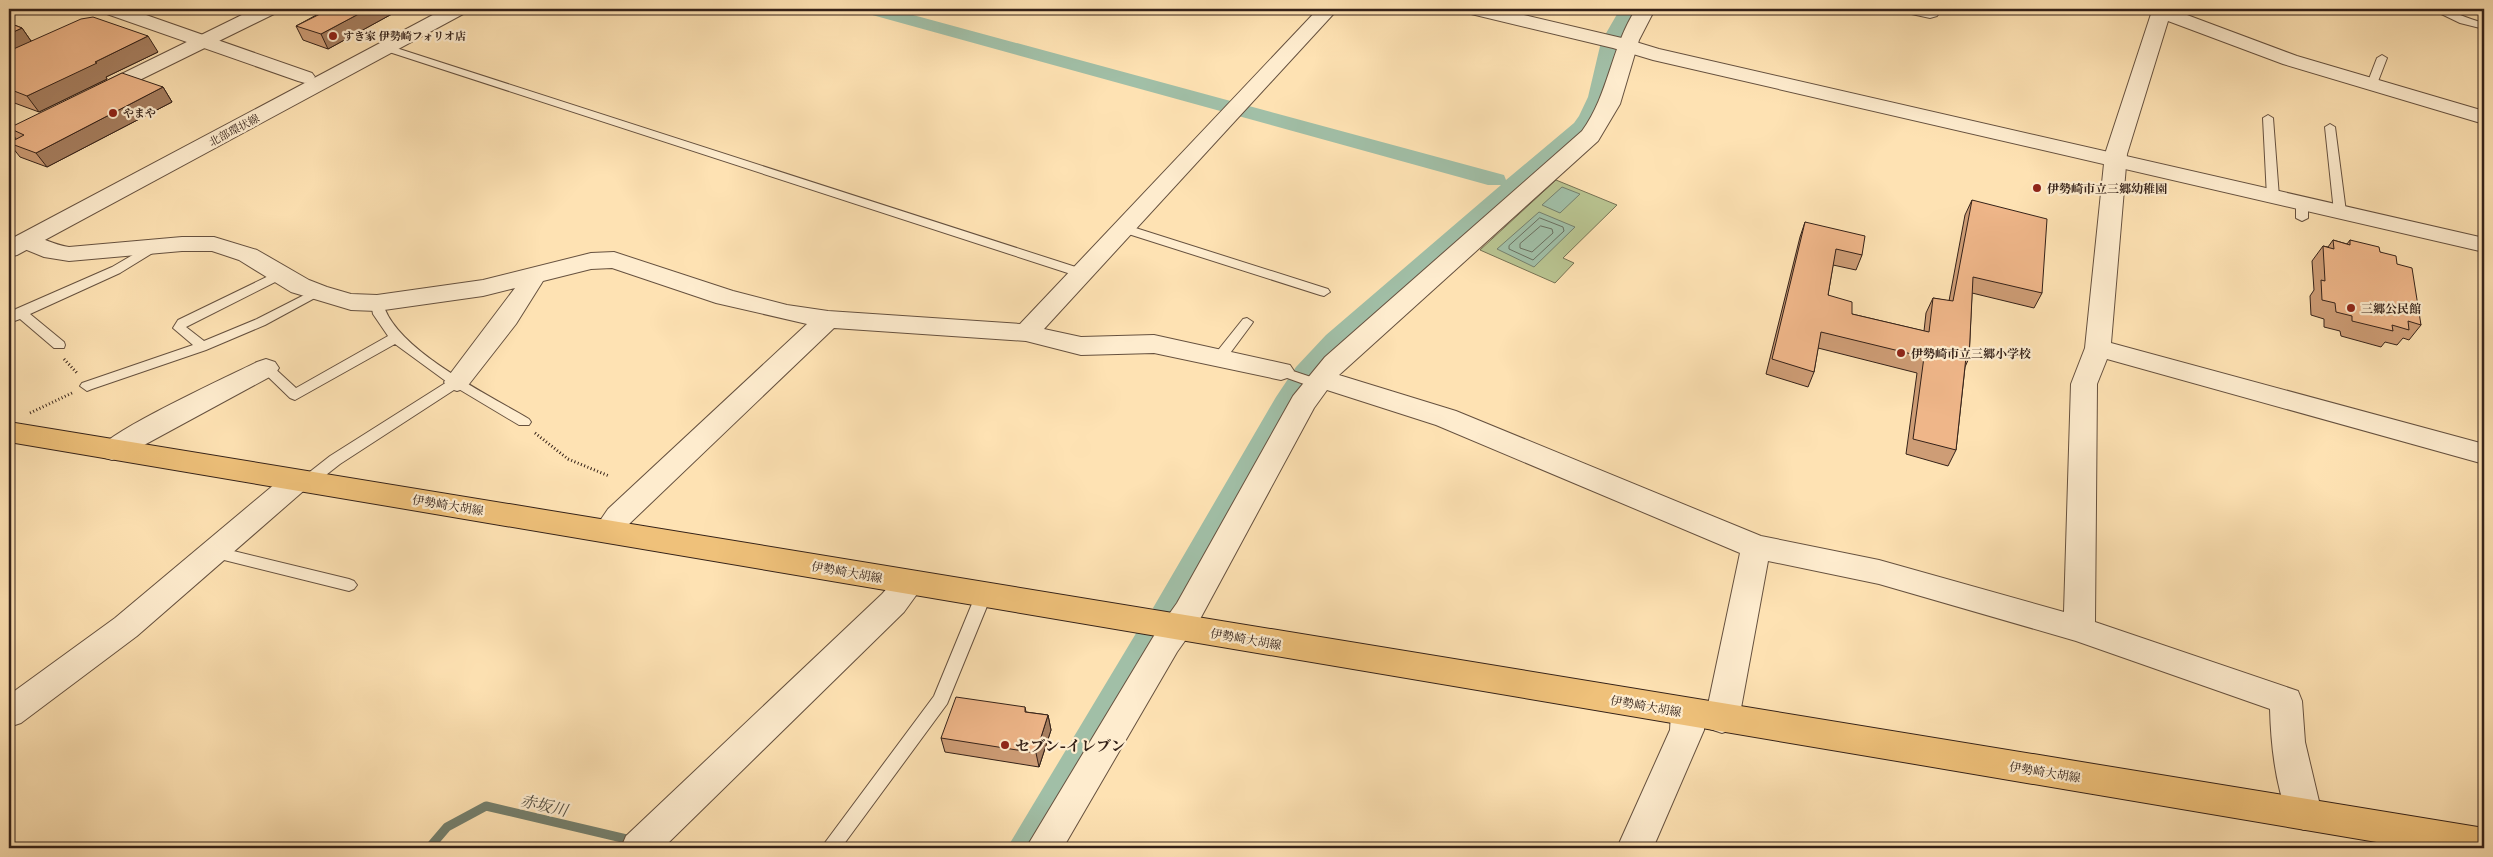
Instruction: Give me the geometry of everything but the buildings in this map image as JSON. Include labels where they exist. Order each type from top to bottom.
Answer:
[{"type":"main road","name":"伊勢崎大胡線","points":[[15,425],[112,450],[608,531],[1688,714],[2484,844]]},
{"type":"street","points":[[9,137],[269,9]]},
{"type":"street","name":"北部環状線","points":[[14,242],[304,77],[430,9]]},
{"type":"street","name":"北部環状線","points":[[14,242],[387,48],[458,9]]},
{"type":"street","points":[[1026,333],[1328,9]]},
{"type":"street","points":[[1474,9],[2273,197],[2302,211],[2340,212],[2484,245]]},
{"type":"street","points":[[1305,378],[1334,363],[1590,136],[1606,115],[1613,98],[1615,43],[1645,9]]},
{"type":"street","points":[[1914,9],[1930,12],[1932,9]]},
{"type":"street","points":[[2079,629],[2084,384],[2098,348],[2116,154],[2159,9],[2290,60],[2484,116]]},
{"type":"street","points":[[96,23],[120,10],[304,77]]},
{"type":"street","points":[[14,242],[52,252],[69,254],[199,243],[226,247],[248,255],[300,286],[318,293],[351,302],[377,303],[465,292],[533,277],[592,261],[614,260],[755,306],[828,319],[1026,333],[1080,346],[1154,344],[1220,357],[1305,378],[1446,418],[1756,547],[1879,572],[2079,629],[2286,701],[2288,742],[2304,814]]},
{"type":"street","points":[[457,382],[475,357],[507,320],[533,277]]},
{"type":"street","points":[[608,531],[618,516],[828,319]]},
{"type":"street","points":[[2098,348],[2309,400],[2484,454]]},
{"type":"street","points":[[112,450],[135,436],[266,368]]},
{"type":"street","points":[[1044,848],[1176,628],[1188,612],[1303,403],[1305,378]]},
{"type":"street","points":[[9,714],[126,627],[213,552],[303,481]]},
{"type":"street","points":[[1722,719],[1756,547]]},
{"type":"street","points":[[639,848],[886,610],[910,583]]},
{"type":"street","points":[[1635,848],[1687,730],[1688,714]]},
{"type":"lane","points":[[2436,9],[2463,21],[2484,26]]},
{"type":"lane","points":[[387,48],[1081,273]]},
{"type":"lane","points":[[2372,84],[2382,58]]},
{"type":"lane","points":[[2268,118],[2273,197]]},
{"type":"lane","points":[[2330,127],[2340,212]]},
{"type":"lane","points":[[1123,228],[1324,292]]},
{"type":"lane","points":[[14,316],[116,270],[154,246]]},
{"type":"lane","points":[[201,347],[200,344],[179,328],[182,323],[281,274]]},
{"type":"lane","points":[[87,386],[201,347],[261,322],[318,293]]},
{"type":"lane","points":[[377,303],[377,313],[397,336],[422,358],[457,382],[524,422]]},
{"type":"lane","points":[[14,316],[58,345]]},
{"type":"lane","points":[[1220,357],[1248,322]]},
{"type":"lane","points":[[266,368],[295,395],[397,336]]},
{"type":"lane","points":[[303,481],[457,382]]},
{"type":"lane","points":[[213,552],[349,585]]},
{"type":"lane","points":[[830,848],[923,726],[941,699],[984,594]]},
{"type":"path","points":[[15,425],[87,386],[60,354],[58,345]]},
{"type":"path","points":[[524,422],[531,431],[568,459],[586,464],[597,472],[609,476]]},
{"type":"shaded area","points":[[1556,180],[1617,205],[1563,258],[1574,263],[1555,283],[1480,250]]},
{"type":"water","points":[[1562,187],[1580,194],[1560,213],[1542,205]]},
{"type":"water","points":[[1539,212],[1575,227],[1534,267],[1497,249]]},
{"type":"waterway","points":[[871,9],[1496,180]]},
{"type":"waterway","points":[[1168,608],[1289,397],[1305,373],[1335,341],[1581,127],[1594,107],[1609,47],[1629,9]]},
{"type":"waterway","points":[[1024,848],[1152,634]]},
{"type":"waterway","name":"赤坂川","points":[[429,848],[447,827],[486,806],[635,841]]},
{"type":"place","name":"すき家 伊勢崎フォリオ店","points":[[333,36]]},
{"type":"place","name":"やまや","points":[[113,113]]},
{"type":"place","name":"伊勢崎市立三郷幼稚園","points":[[2037,188]]},
{"type":"place","name":"三郷公民館","points":[[2351,308]]},
{"type":"place","name":"伊勢崎市立三郷小学校","points":[[1901,353]]},
{"type":"place","name":"セブン-イレブン","points":[[1005,745]]}]
